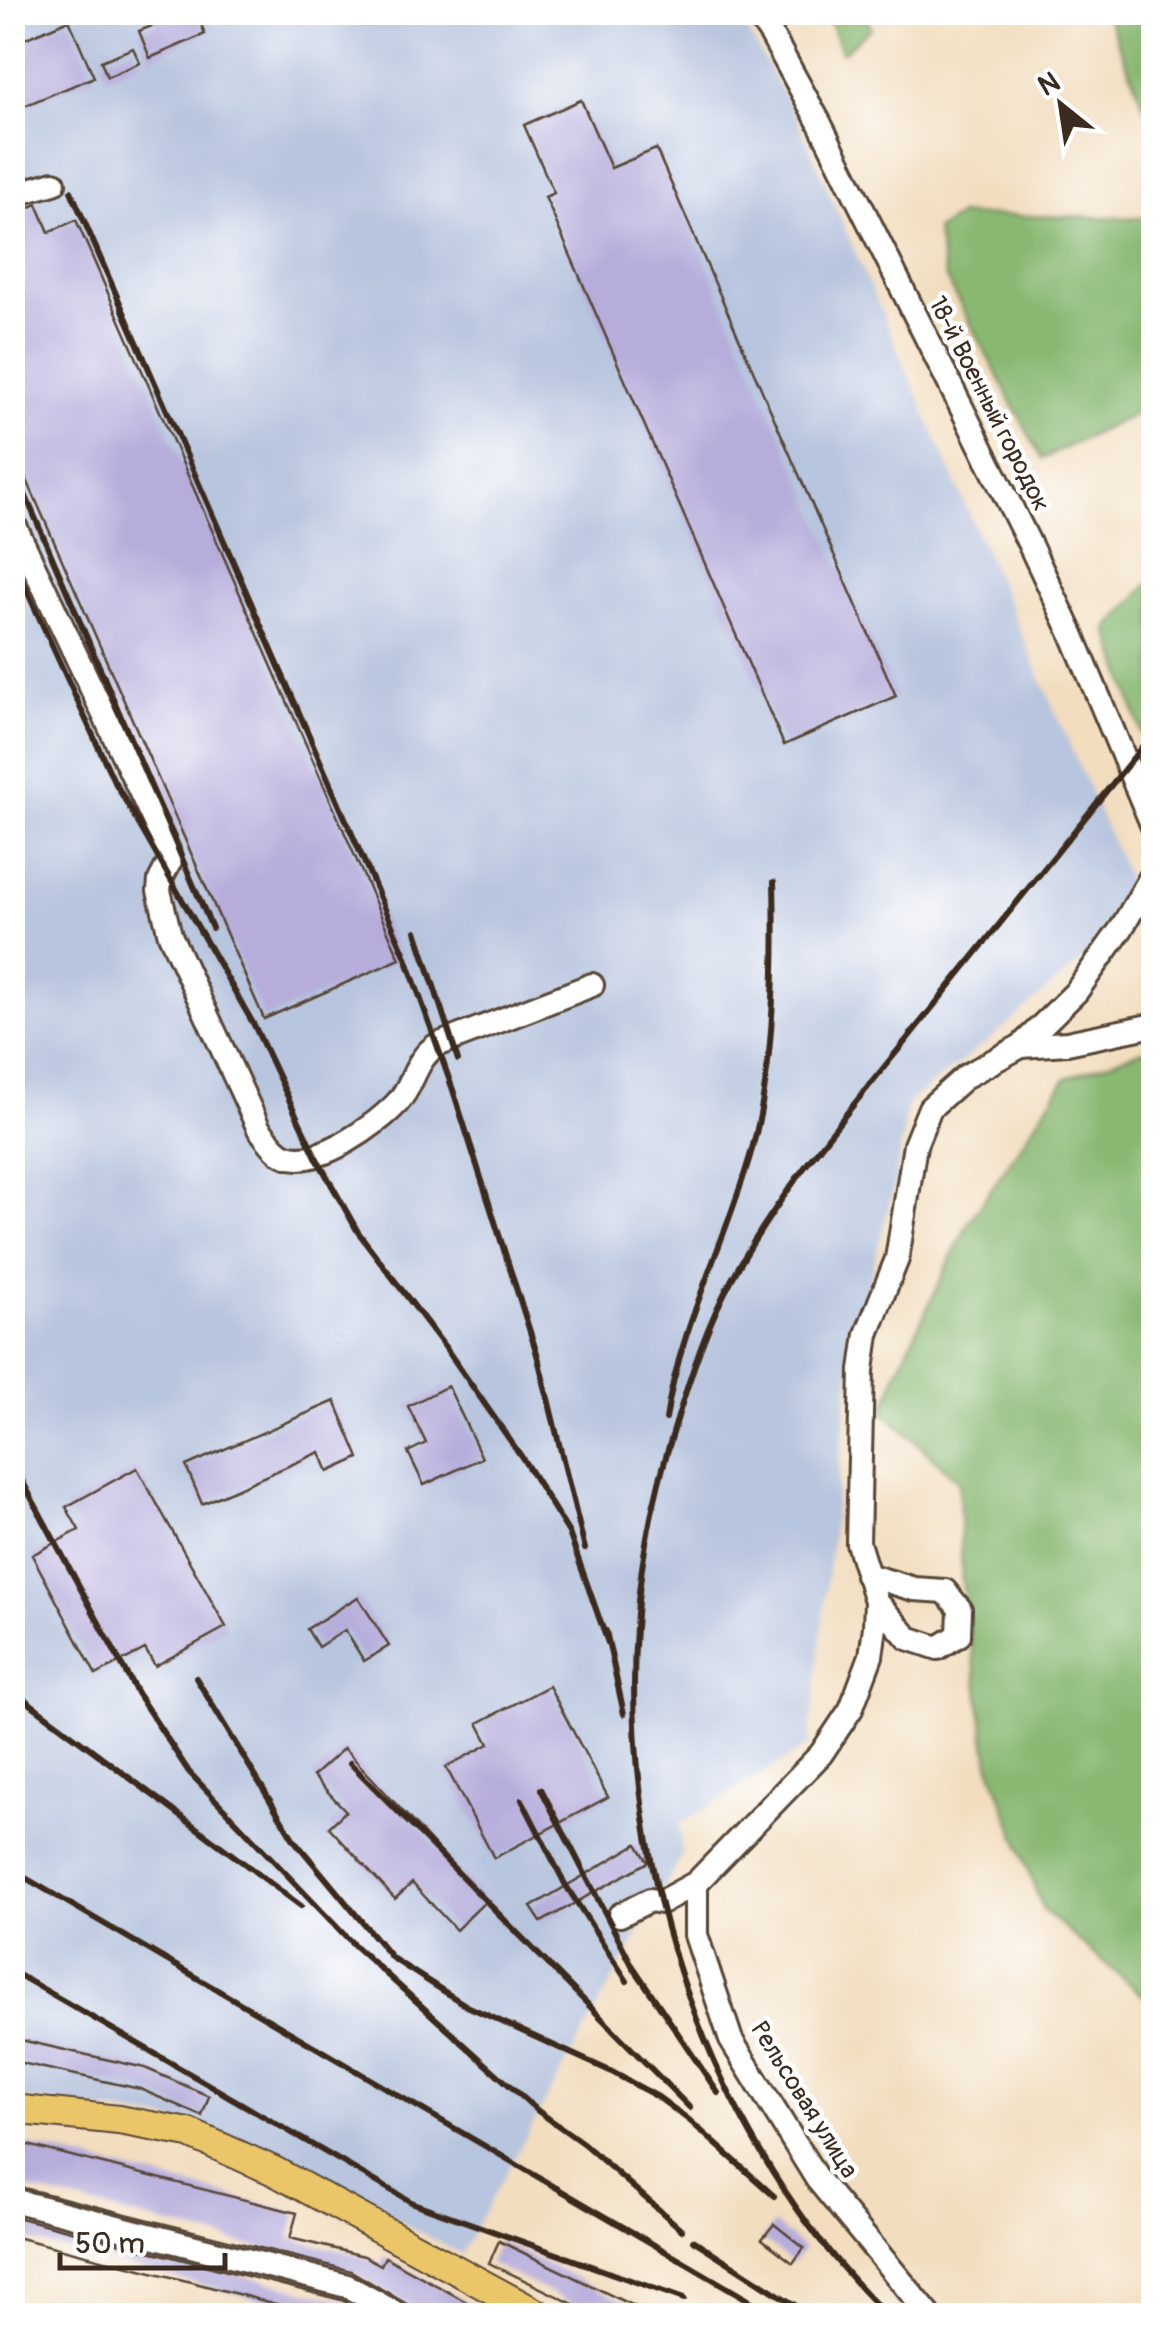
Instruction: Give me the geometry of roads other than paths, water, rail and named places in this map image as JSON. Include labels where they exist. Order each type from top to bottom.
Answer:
[{"type":"main road","points":[[12,2109],[118,2120],[189,2134],[274,2171],[542,2316]]},
{"type":"street","name":"18-й Военный городок","points":[[756,12],[819,122],[1028,543],[1072,634],[1154,829]]},
{"type":"street","points":[[12,194],[54,183]]},
{"type":"street","points":[[12,520],[168,850],[170,861],[160,880],[160,891],[170,935],[259,1129],[275,1149],[289,1157],[316,1156],[366,1130],[400,1100],[426,1052],[437,1044],[592,985]]},
{"type":"street","points":[[867,1576],[914,1589],[945,1591],[960,1610],[958,1635],[938,1648],[908,1638],[876,1601],[867,1576],[858,1543],[862,1370],[867,1334],[897,1260],[915,1144],[930,1108],[966,1076],[1020,1046],[1076,992],[1121,929],[1154,872]]},
{"type":"street","points":[[1020,1046],[1067,1043],[1154,1025]]},
{"type":"street","points":[[620,1915],[650,1900],[662,1902],[696,1883],[821,1754],[851,1709],[870,1656],[876,1601]]},
{"type":"street","name":"Рельсовая улица","points":[[696,1883],[696,1935],[731,2040],[817,2179],[930,2316]]},
{"type":"street","points":[[12,2200],[348,2286],[363,2307],[401,2316]]},
{"type":"railway","points":[[71,191],[405,955],[453,1090],[539,1360]]},
{"type":"railway","points":[[12,464],[212,928]]},
{"type":"railway","points":[[12,558],[113,779],[254,1025],[316,1157],[358,1232],[445,1347],[569,1533],[608,1643]]},
{"type":"railway","points":[[888,2316],[826,2247],[772,2170],[726,2087],[689,1998],[662,1907],[643,1813],[635,1720],[636,1627],[645,1549],[661,1473],[694,1368],[715,1314],[750,1248],[834,1129],[1154,732]]},
{"type":"railway","points":[[666,1419],[682,1350],[742,1183],[759,1118],[772,1016],[774,882]]},
{"type":"railway","points":[[416,931],[458,1060]]},
{"type":"railway","points":[[536,1350],[585,1549]]},
{"type":"railway","points":[[12,1462],[137,1693],[189,1772],[355,1946],[538,2111],[584,2144],[682,2230]]},
{"type":"railway","points":[[606,1631],[624,1714]]},
{"type":"railway","points":[[196,1678],[294,1840],[392,1958],[467,2006],[658,2097],[774,2196]]},
{"type":"railway","points":[[12,1690],[301,1906]]},
{"type":"railway","points":[[350,1763],[690,2108]]},
{"type":"railway","points":[[541,1789],[632,1965],[718,2093]]},
{"type":"railway","points":[[522,1800],[565,1884],[627,1981]]},
{"type":"railway","points":[[12,1870],[776,2316]]},
{"type":"railway","points":[[12,1971],[413,2203],[684,2299]]},
{"type":"railway","points":[[693,2240],[812,2316]]}]
